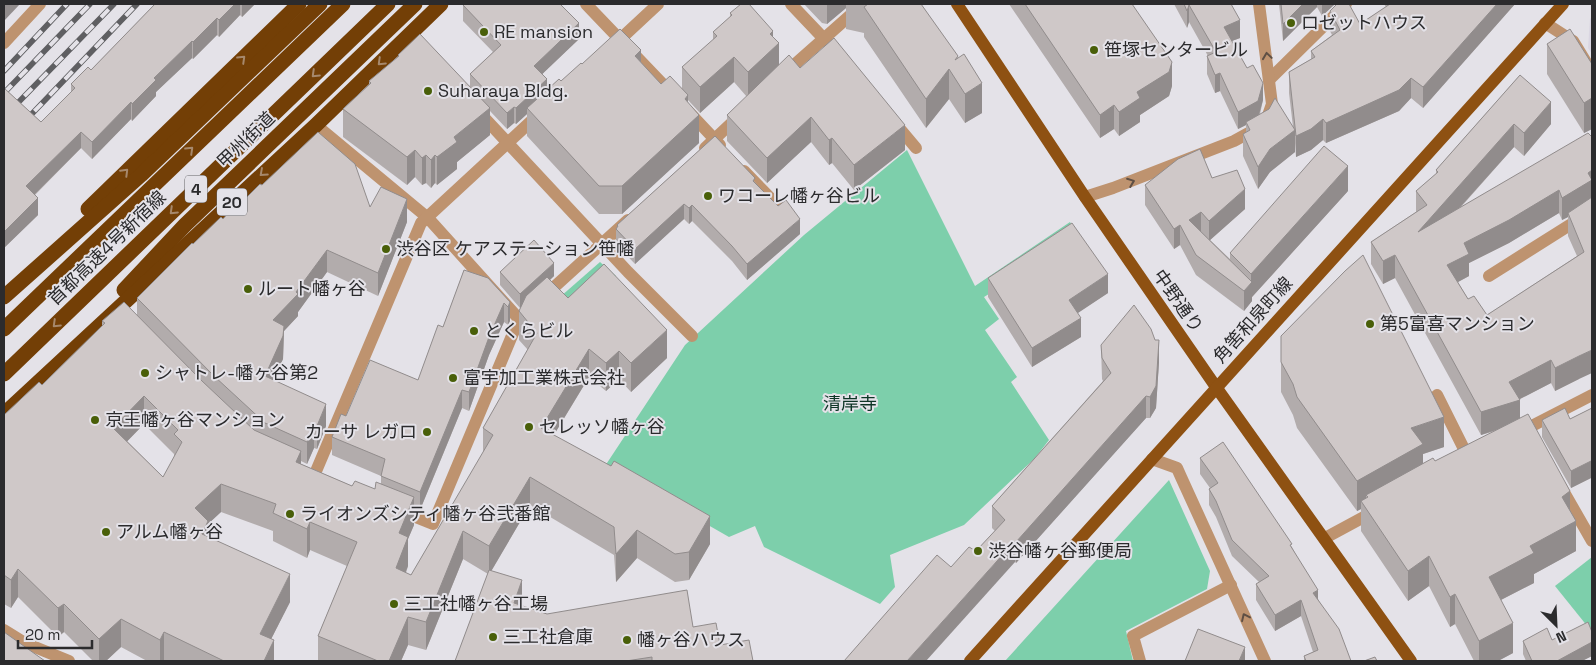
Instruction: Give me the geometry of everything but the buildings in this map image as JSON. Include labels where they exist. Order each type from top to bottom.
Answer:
[{"type":"highway","points":[[4,293],[299,4]]},
{"type":"highway","points":[[4,297],[141,175],[320,4]]},
{"type":"highway","name":"首都高速4号新宿線","points":[[4,330],[343,4]]},
{"type":"highway","name":"首都高速4号新宿線","points":[[4,374],[388,4]]},
{"type":"highway","name":"甲州街道","points":[[21,399],[185,225],[415,4]]},
{"type":"highway","name":"20","points":[[21,399],[119,314],[442,4]]},
{"type":"highway","points":[[4,415],[21,399]]},
{"type":"main road","name":"中野通り","points":[[957,4],[1085,197],[1216,387],[1412,661]]},
{"type":"main road","name":"角筈和泉町線","points":[[970,661],[1563,4]]},
{"type":"street","points":[[4,43],[40,4]]},
{"type":"street","points":[[586,4],[780,208]]},
{"type":"street","points":[[606,52],[658,4]]},
{"type":"street","points":[[790,4],[836,52]]},
{"type":"street","points":[[773,84],[863,4]]},
{"type":"street","points":[[1085,197],[1234,141],[1265,124],[1272,104],[1259,4]]},
{"type":"street","points":[[1270,79],[1346,4]]},
{"type":"street","points":[[1546,23],[1573,41],[1592,72]]},
{"type":"street","points":[[408,36],[419,47]]},
{"type":"street","points":[[469,101],[602,244],[692,336]]},
{"type":"street","points":[[314,476],[422,223],[550,104]]},
{"type":"street","points":[[694,159],[747,108]]},
{"type":"street","points":[[885,111],[916,148]]},
{"type":"street","points":[[316,125],[428,218],[519,319]]},
{"type":"street","points":[[387,506],[434,524],[519,319],[638,211]]},
{"type":"street","points":[[1489,276],[1592,211]]},
{"type":"street","points":[[1511,437],[1592,394]]},
{"type":"street","points":[[1437,395],[1469,459]]},
{"type":"street","points":[[1528,428],[1536,442]]},
{"type":"street","points":[[1152,459],[1177,468],[1265,661]]},
{"type":"street","points":[[1553,472],[1592,541]]},
{"type":"street","points":[[1325,538],[1386,505]]},
{"type":"street","points":[[1140,661],[1133,636],[1230,585]]},
{"type":"street","points":[[4,630],[24,643],[69,661]]},
{"type":"shaded area","points":[[1592,16],[1592,54],[1588,48],[1590,19]]},
{"type":"green space","name":"清岸寺","points":[[907,150],[975,286],[1070,222],[1079,238],[984,297],[999,319],[985,330],[1017,377],[1011,382],[1049,440],[1035,458],[964,525],[890,555],[895,587],[880,604],[764,547],[755,526],[729,537],[605,466],[685,345],[804,235]]},
{"type":"green space","points":[[600,262],[616,276],[568,321],[552,304]]},
{"type":"green space","points":[[1169,480],[1210,571],[1207,589],[1126,631],[1133,661],[1005,661]]},
{"type":"green space","points":[[1592,557],[1592,632],[1555,586]]},
{"type":"railway","points":[[4,71],[67,4]]},
{"type":"railway","points":[[4,93],[90,4]]},
{"type":"railway","points":[[9,112],[114,4]]},
{"type":"railway","points":[[4,143],[137,4]]},
{"type":"place","name":"ロゼットハウス","points":[[1291,23]]},
{"type":"place","name":"RE mansion","points":[[484,32]]},
{"type":"place","name":"笹塚センタービル","points":[[1094,50]]},
{"type":"place","name":"Suharaya Bldg.","points":[[428,91]]},
{"type":"place","name":"ワコーレ幡ヶ谷ビル","points":[[708,196]]},
{"type":"place","name":"渋谷区 ケアステーション笹幡","points":[[386,249]]},
{"type":"place","name":"ルート幡ヶ谷","points":[[248,289]]},
{"type":"place","name":"第5富喜マンション","points":[[1370,324]]},
{"type":"place","name":"とくらビル","points":[[474,331]]},
{"type":"place","name":"シャトレ-幡ヶ谷第2","points":[[145,373]]},
{"type":"place","name":"富宇加工業株式会社","points":[[453,378]]},
{"type":"place","name":"京王幡ヶ谷マンション","points":[[95,420]]},
{"type":"place","name":"セレッソ幡ヶ谷","points":[[529,427]]},
{"type":"place","name":"カーサ レガロ","points":[[427,432]]},
{"type":"place","name":"ライオンズシティ幡ヶ谷弐番館","points":[[290,514]]},
{"type":"place","name":"アルム幡ヶ谷","points":[[106,532]]},
{"type":"place","name":"渋谷幡ヶ谷郵便局","points":[[978,551]]},
{"type":"place","name":"三工社幡ヶ谷工場","points":[[394,604]]},
{"type":"place","name":"三工社倉庫","points":[[493,637]]},
{"type":"place","name":"幡ヶ谷ハウス","points":[[627,640]]}]
